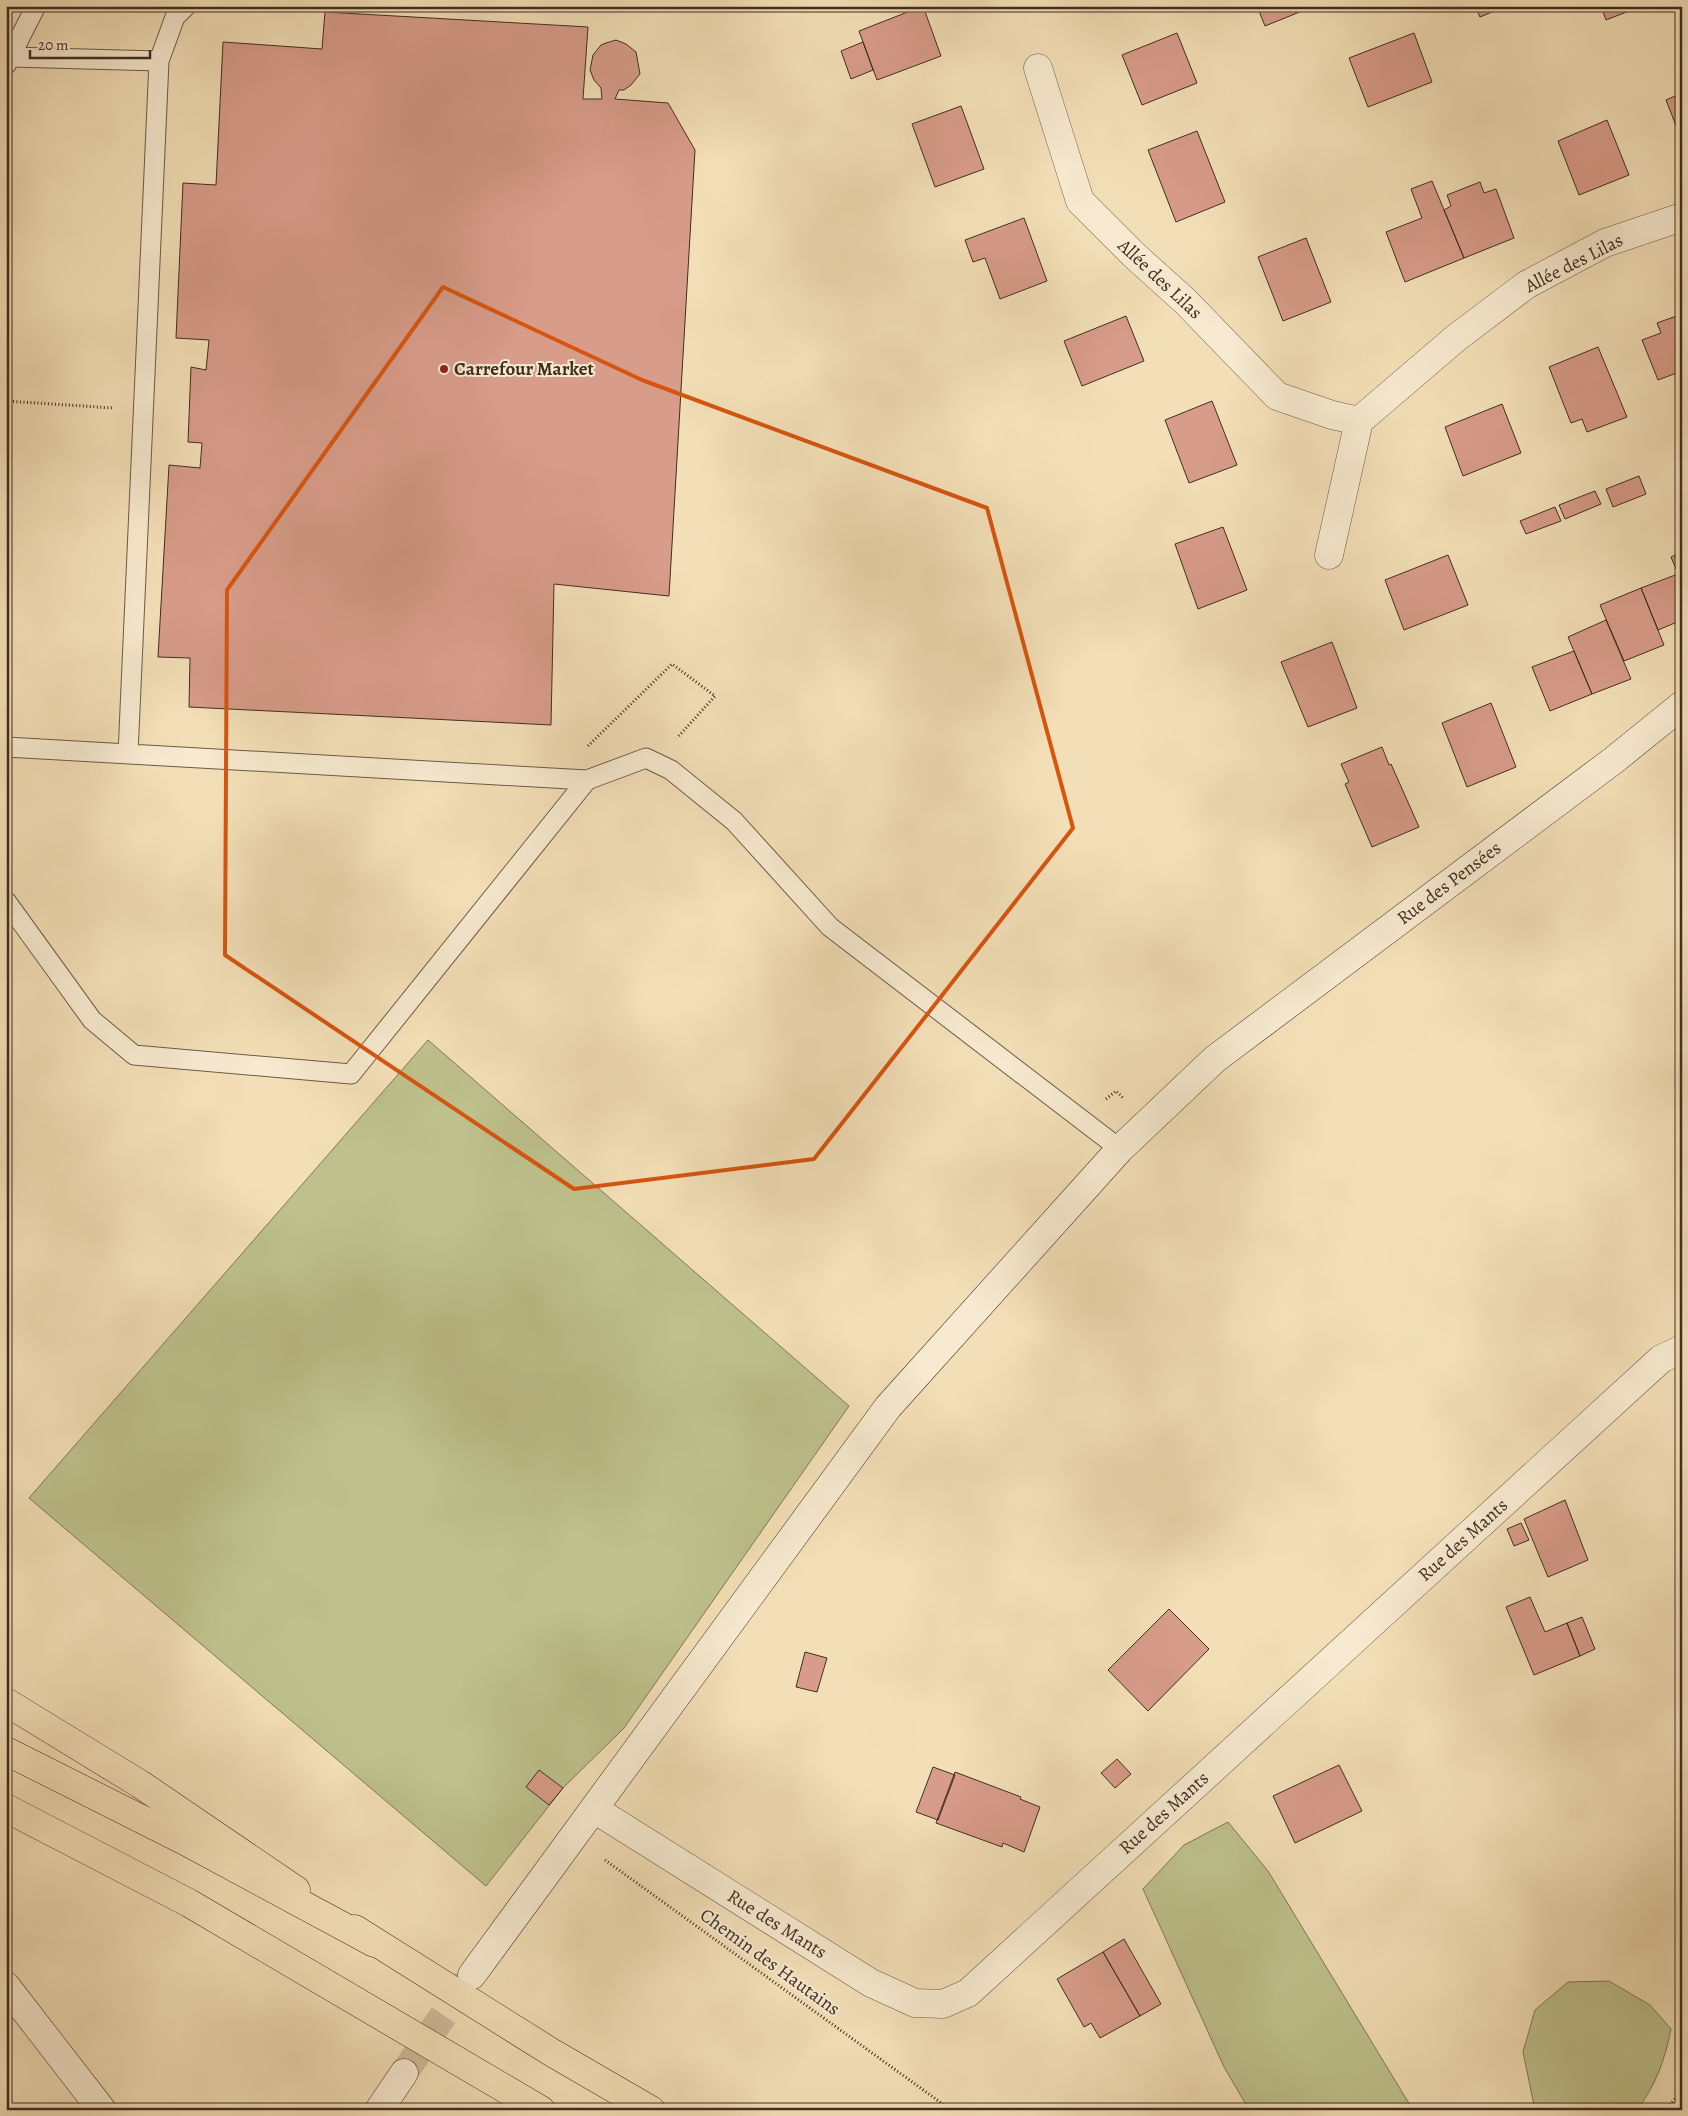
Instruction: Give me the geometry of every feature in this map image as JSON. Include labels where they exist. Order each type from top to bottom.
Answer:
[{"type":"main road","points":[[6,1702],[140,1784],[374,1943],[551,2052],[651,2110]]},
{"type":"main road","points":[[6,1751],[183,1840],[374,1943]]},
{"type":"main road","points":[[6,1808],[189,1903],[541,2110]]},
{"type":"street","name":"Allée des Lilas","points":[[1038,68],[1080,202],[1135,256],[1185,301],[1277,396],[1332,415],[1359,420],[1456,338],[1526,285],[1605,243],[1682,217]]},
{"type":"street","points":[[1329,555],[1359,420]]},
{"type":"street","name":"Rue des Pensées","points":[[472,1975],[495,1940],[594,1810],[888,1407],[1120,1149],[1215,1059],[1606,766],[1682,705]]},
{"type":"street","name":"Rue des Mants","points":[[594,1810],[871,1983],[915,2003],[943,2004],[968,1993],[1661,1359],[1682,1349]]},
{"type":"street","points":[[6,1986],[104,2108]]},
{"type":"street","points":[[379,2110],[404,2073]]},
{"type":"lane","points":[[36,6],[8,61],[159,61]]},
{"type":"lane","points":[[128,754],[159,61],[175,17],[186,6]]},
{"type":"lane","points":[[6,747],[587,780],[646,758],[671,770],[734,821],[830,927],[1120,1149]]},
{"type":"lane","points":[[6,901],[92,1020],[134,1055],[351,1074],[587,780]]},
{"type":"path","name":"Chemin des Hautains","points":[[573,1837],[951,2110]]},
{"type":"path","points":[[1666,2110],[1682,2091]]},
{"type":"highlighted area","points":[[443,287],[642,380],[987,508],[1073,828],[814,1159],[574,1189],[225,955],[227,590]]},
{"type":"green space","points":[[428,1040],[849,1406],[624,1728],[563,1788],[486,1886],[29,1498]]},
{"type":"green space","points":[[1228,1822],[1268,1871],[1413,2110],[1249,2110],[1224,2067],[1143,1889],[1184,1845]]},
{"type":"green space","points":[[1609,1981],[1650,2005],[1671,2029],[1663,2061],[1649,2092],[1636,2110],[1535,2110],[1523,2052],[1535,2010],[1568,1982]]},
{"type":"building","points":[[923,6],[941,56],[877,80],[859,31]]},
{"type":"building","points":[[1257,6],[1311,6],[1312,7],[1265,26]]},
{"type":"building","points":[[1475,6],[1506,6],[1480,17]]},
{"type":"building","points":[[1601,6],[1642,6],[1606,20]]},
{"type":"building","name":"Carrefour Market","points":[[325,12],[588,27],[583,99],[602,99],[601,88],[594,80],[590,70],[593,55],[601,45],[606,43],[616,40],[626,44],[636,52],[640,74],[631,85],[624,90],[619,90],[615,99],[668,103],[695,150],[669,596],[554,584],[551,725],[189,707],[190,658],[158,657],[169,465],[200,468],[202,443],[188,442],[191,367],[206,370],[209,340],[176,338],[183,183],[216,185],[223,42],[322,49]]},
{"type":"building","points":[[1177,33],[1197,83],[1142,105],[1122,55]]},
{"type":"building","points":[[1414,33],[1432,82],[1368,107],[1349,58]]},
{"type":"building","points":[[863,42],[873,70],[851,79],[841,51]]},
{"type":"building","points":[[1682,93],[1682,141],[1666,100]]},
{"type":"building","points":[[961,106],[984,169],[935,187],[912,124]]},
{"type":"building","points":[[1607,120],[1629,175],[1579,195],[1558,141]]},
{"type":"building","points":[[1197,131],[1225,202],[1176,222],[1148,150]]},
{"type":"building","points":[[1432,181],[1464,258],[1405,282],[1386,232],[1422,218],[1411,189]]},
{"type":"building","points":[[1480,182],[1484,193],[1496,189],[1514,238],[1464,258],[1444,210],[1451,206],[1447,195]]},
{"type":"building","points":[[1024,218],[1047,281],[1000,299],[985,258],[973,262],[965,240]]},
{"type":"building","points":[[1306,238],[1331,302],[1283,321],[1258,257]]},
{"type":"building","points":[[1682,314],[1682,371],[1658,380],[1642,340],[1661,333],[1657,323]]},
{"type":"building","points":[[1126,316],[1144,361],[1082,386],[1064,341]]},
{"type":"building","points":[[1598,347],[1627,417],[1587,432],[1582,419],[1571,423],[1549,367]]},
{"type":"building","points":[[1212,401],[1237,465],[1189,483],[1165,420]]},
{"type":"building","points":[[1502,404],[1521,453],[1463,476],[1445,427]]},
{"type":"building","points":[[1639,476],[1646,494],[1613,507],[1606,489]]},
{"type":"building","points":[[1595,491],[1601,504],[1565,519],[1559,505]]},
{"type":"building","points":[[1555,507],[1561,521],[1526,534],[1520,521]]},
{"type":"building","points":[[1223,527],[1247,590],[1198,609],[1175,544]]},
{"type":"building","points":[[1680,553],[1682,557],[1682,583],[1671,557]]},
{"type":"building","points":[[1448,555],[1468,605],[1404,630],[1385,580]]},
{"type":"building","points":[[1678,574],[1682,583],[1682,620],[1658,630],[1641,588]]},
{"type":"building","points":[[1641,588],[1664,645],[1624,661],[1600,605]]},
{"type":"building","points":[[1606,620],[1631,679],[1592,694],[1568,637]]},
{"type":"building","points":[[1332,642],[1357,708],[1308,727],[1281,662]]},
{"type":"building","points":[[1574,651],[1592,694],[1550,711],[1532,667]]},
{"type":"building","points":[[1491,703],[1516,767],[1467,787],[1442,723]]},
{"type":"building","points":[[1382,747],[1419,827],[1372,847],[1345,784],[1349,782],[1341,764]]},
{"type":"building","points":[[1565,1500],[1588,1560],[1548,1577],[1524,1519]]},
{"type":"building","points":[[1521,1523],[1529,1540],[1514,1546],[1507,1529]]},
{"type":"building","points":[[1530,1597],[1545,1632],[1567,1623],[1580,1656],[1534,1675],[1506,1607]]},
{"type":"building","points":[[1169,1609],[1209,1649],[1148,1711],[1108,1670]]},
{"type":"building","points":[[1582,1617],[1595,1649],[1580,1656],[1567,1623]]},
{"type":"building","points":[[805,1652],[827,1658],[817,1692],[796,1687]]},
{"type":"building","points":[[1117,1759],[1131,1774],[1115,1788],[1101,1773]]},
{"type":"building","points":[[1339,1765],[1362,1811],[1295,1843],[1273,1796]]},
{"type":"building","points":[[933,1767],[955,1775],[938,1820],[916,1812]]},
{"type":"building","points":[[539,1770],[563,1788],[549,1805],[526,1787]]},
{"type":"building","points":[[955,1772],[1021,1797],[1020,1799],[1040,1807],[1024,1852],[1003,1843],[1002,1847],[936,1823]]},
{"type":"building","points":[[1124,1939],[1161,2004],[1140,2016],[1103,1952]]},
{"type":"building","points":[[1103,1952],[1140,2016],[1100,2038],[1091,2023],[1084,2027],[1057,1979]]},
{"type":"tunnel","points":[[404,2073],[471,1975]]},
{"type":"place","name":"Carrefour Market","points":[[444,369]]}]
